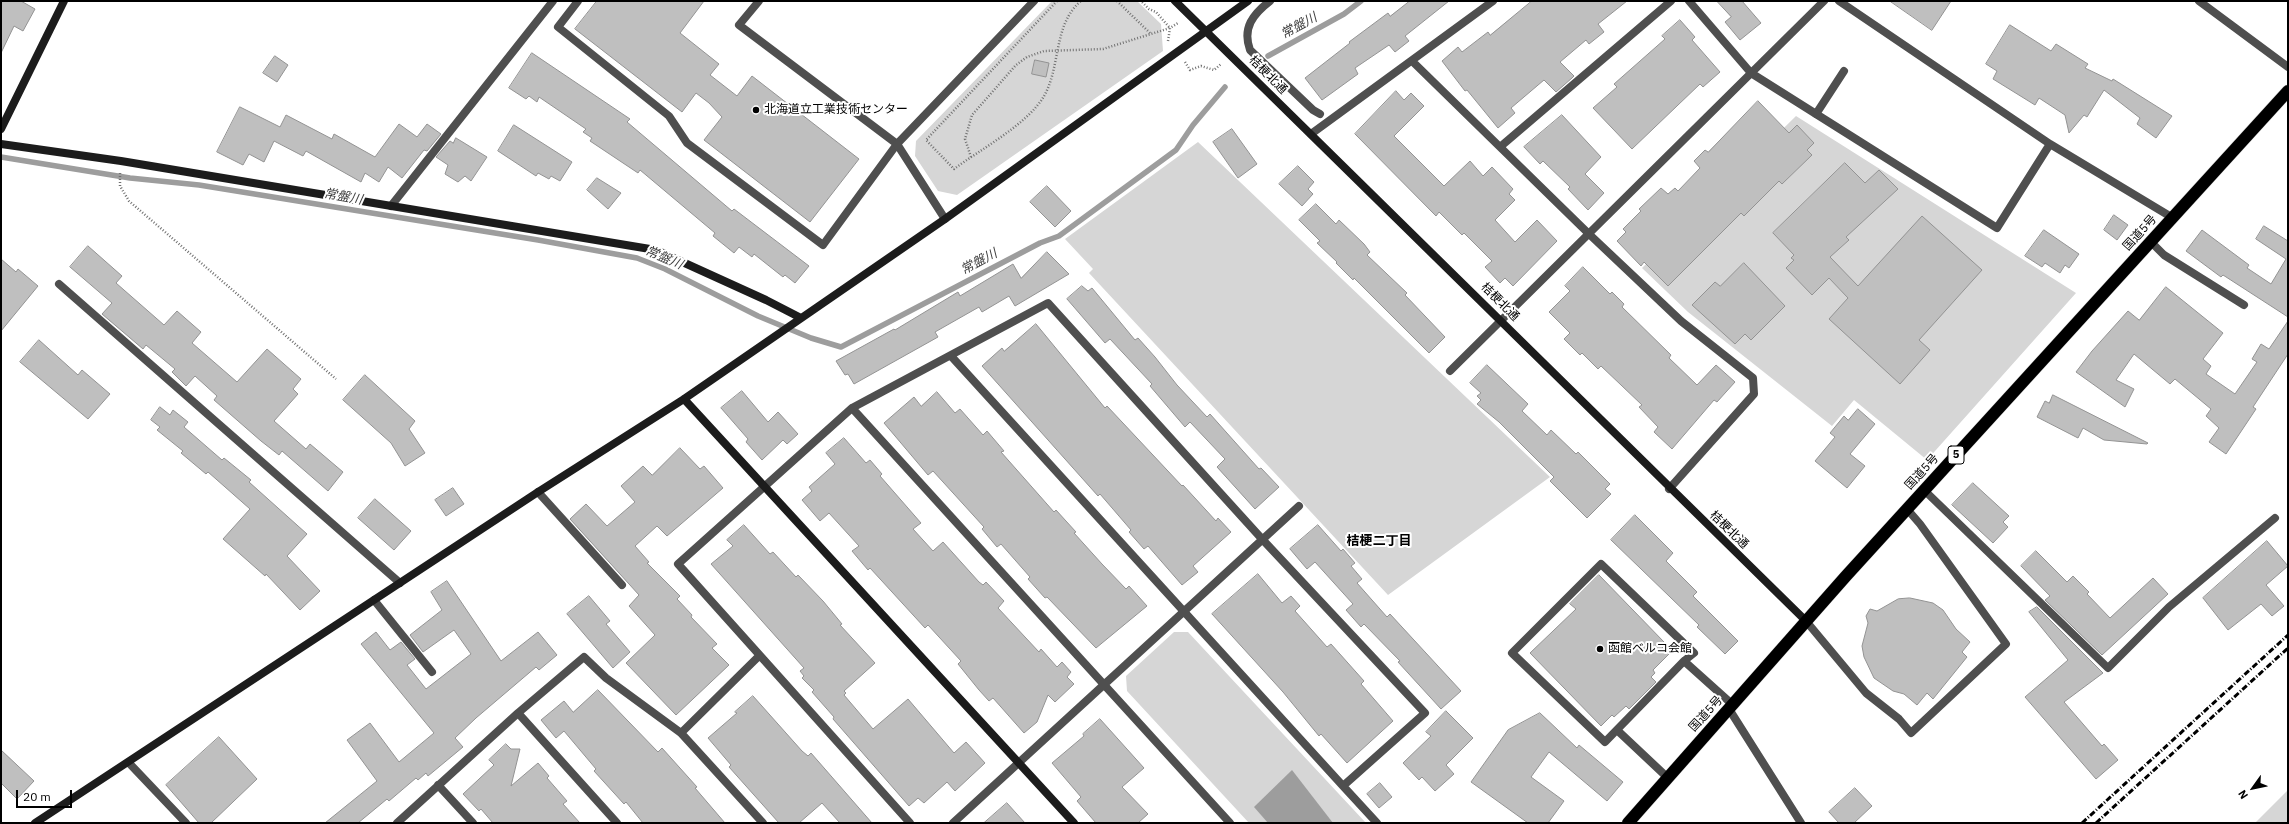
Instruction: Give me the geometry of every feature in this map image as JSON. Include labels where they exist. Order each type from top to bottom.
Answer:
[{"type":"highway","name":"国道5号","points":[[1628,823],[1924,490],[2288,91]]},
{"type":"street","points":[[1,129],[64,1]]},
{"type":"street","points":[[391,206],[554,1]]},
{"type":"street","points":[[578,1],[558,27],[669,116],[687,143],[823,245],[897,144],[1034,1]]},
{"type":"street","points":[[759,1],[739,25],[897,144],[945,219]]},
{"type":"street","name":"桔梗北通","points":[[1175,1],[1501,320],[1669,489],[1806,621]]},
{"type":"street","points":[[40,822],[538,492],[684,399],[945,219],[1207,32],[1248,1]]},
{"type":"street","points":[[1270,1],[1251,19],[1247,31],[1250,50],[1313,110],[1320,114]]},
{"type":"street","points":[[1311,134],[1493,1]]},
{"type":"street","points":[[1500,147],[1671,1]]},
{"type":"street","points":[[1688,1],[1751,73],[1998,228],[2050,144]]},
{"type":"street","points":[[1450,371],[1824,1]]},
{"type":"street","points":[[1839,1],[2050,144],[2173,218]]},
{"type":"street","points":[[2199,1],[2288,67]]},
{"type":"street","points":[[1412,61],[1589,234],[1681,321],[1753,378],[1754,394],[1669,489]]},
{"type":"street","points":[[1816,114],[1844,71]]},
{"type":"street","points":[[1,144],[121,161],[656,250],[766,300],[801,318]]},
{"type":"street","points":[[2150,242],[2164,255],[2244,305]]},
{"type":"street","points":[[59,284],[400,583]]},
{"type":"street","points":[[910,823],[678,564],[852,408],[1048,302],[1262,539],[1424,713],[1343,786]]},
{"type":"street","points":[[950,356],[1377,823]]},
{"type":"street","points":[[684,399],[1074,823]]},
{"type":"street","points":[[852,408],[1230,823]]},
{"type":"street","points":[[1924,490],[2108,668],[2169,607],[2276,518]]},
{"type":"street","points":[[538,492],[622,585]]},
{"type":"street","points":[[953,823],[1299,506]]},
{"type":"street","points":[[1806,621],[1866,693],[1898,719],[1911,733],[2006,644],[1920,524],[1907,509]]},
{"type":"street","points":[[1601,564],[1694,653],[1684,661],[1605,742],[1512,653],[1601,564]]},
{"type":"street","points":[[374,600],[432,672]]},
{"type":"street","points":[[681,733],[759,656]]},
{"type":"street","points":[[398,823],[518,713],[584,657],[606,678],[681,733],[763,823]]},
{"type":"street","points":[[1684,661],[1731,707],[1801,823]]},
{"type":"street","points":[[518,713],[617,823]]},
{"type":"street","points":[[1617,730],[1668,778]]},
{"type":"street","points":[[129,763],[186,823]]},
{"type":"street","points":[[438,786],[473,823]]},
{"type":"path","points":[[1057,1],[926,140],[954,169],[1034,112],[1045,96],[1054,74],[1058,50],[1066,20],[1074,6],[1081,1]]},
{"type":"path","points":[[1117,1],[1151,34]]},
{"type":"path","points":[[971,157],[965,139],[972,115],[1022,61],[1044,51],[1103,49],[1170,28],[1156,12],[1149,9],[1141,1]]},
{"type":"path","points":[[120,171],[120,186],[129,201],[336,379]]},
{"type":"shaded area","points":[[1052,1],[1137,1],[1161,24],[1163,51],[957,195],[938,191],[915,156],[916,141]]},
{"type":"shaded area","points":[[1796,116],[2076,293],[1927,460],[1854,400],[1832,426],[1688,312],[1642,268]]},
{"type":"shaded area","points":[[1198,142],[1550,477],[1388,595],[1089,273],[1093,269],[1065,239]]},
{"type":"shaded area","points":[[1174,632],[1188,632],[1366,823],[1249,823],[1127,691],[1126,676]]},
{"type":"shaded area","points":[[1292,770],[1333,823],[1268,823],[1254,807]]},
{"type":"shaded area","points":[[2288,790],[2288,823],[2255,823]]},
{"type":"building","points":[[1,1],[21,1],[35,9],[23,31],[14,26],[1,53]]},
{"type":"building","name":"北海道立工業技術センター","points":[[597,1],[704,1],[680,33],[719,64],[710,75],[737,96],[752,76],[859,159],[810,222],[704,140],[722,117],[709,103],[696,93],[682,112],[575,29]]},
{"type":"building","points":[[1410,1],[1449,1],[1405,36],[1409,41],[1395,52],[1389,45],[1355,68],[1358,74],[1322,100],[1305,78],[1350,43],[1349,42],[1388,13],[1390,16]]},
{"type":"building","points":[[1532,1],[1627,1],[1598,24],[1604,32],[1589,44],[1586,40],[1560,62],[1574,76],[1572,78],[1556,92],[1544,80],[1511,108],[1515,113],[1498,128],[1467,90],[1465,91],[1442,61],[1458,47],[1462,52],[1488,32],[1490,35]]},
{"type":"building","points":[[1717,1],[1742,1],[1761,23],[1740,40],[1725,22],[1731,17]]},
{"type":"building","points":[[1890,1],[1951,1],[1932,30]]},
{"type":"building","points":[[1680,20],[1695,37],[1692,40],[1720,72],[1703,87],[1700,84],[1632,149],[1593,108],[1617,87],[1614,84],[1665,39],[1662,36]]},
{"type":"building","points":[[2010,25],[2051,51],[2056,44],[2088,64],[2085,68],[2112,81],[2113,79],[2172,116],[2156,138],[2137,124],[2140,118],[2104,90],[2087,117],[2084,115],[2069,133],[2065,115],[2039,98],[2035,105],[1993,79],[1997,71],[1986,64]]},
{"type":"building","points":[[532,53],[630,119],[627,122],[732,211],[734,209],[809,266],[795,283],[785,275],[783,277],[754,254],[752,257],[739,247],[734,253],[713,236],[715,233],[640,170],[638,173],[590,141],[592,138],[583,132],[586,129],[539,97],[537,102],[529,96],[526,99],[509,88]]},
{"type":"building","points":[[275,56],[288,65],[277,82],[263,73]]},
{"type":"building","points":[[1035,60],[1049,63],[1046,77],[1032,74]]},
{"type":"building","points":[[1396,91],[1404,100],[1411,93],[1424,106],[1394,136],[1444,186],[1470,161],[1483,176],[1492,167],[1513,189],[1509,194],[1515,200],[1495,220],[1515,242],[1537,220],[1557,241],[1513,286],[1505,278],[1500,283],[1485,267],[1492,261],[1464,233],[1462,235],[1439,212],[1436,216],[1355,134]]},
{"type":"building","points":[[1758,101],[1789,133],[1797,125],[1814,143],[1807,150],[1812,155],[1782,184],[1779,181],[1744,216],[1741,213],[1668,286],[1644,262],[1641,266],[1617,241],[1626,232],[1623,229],[1641,211],[1639,209],[1661,188],[1668,194],[1675,188],[1678,191],[1700,168],[1694,161],[1705,150],[1708,152]]},
{"type":"building","points":[[240,107],[280,127],[286,115],[332,139],[334,134],[375,157],[399,124],[417,137],[427,124],[441,134],[427,151],[424,150],[402,178],[388,167],[379,182],[365,173],[361,182],[306,151],[303,156],[274,141],[264,162],[249,154],[243,165],[217,152]]},
{"type":"building","points":[[1562,115],[1601,157],[1585,174],[1604,193],[1588,210],[1568,189],[1570,187],[1543,161],[1540,164],[1524,147]]},
{"type":"building","points":[[514,125],[572,162],[560,181],[551,176],[549,179],[538,173],[536,176],[498,151]]},
{"type":"building","points":[[1232,129],[1257,164],[1238,178],[1213,142]]},
{"type":"building","points":[[456,138],[487,157],[471,181],[465,176],[458,182],[445,174],[448,165],[436,157],[450,141],[453,143]]},
{"type":"building","points":[[1845,163],[1865,183],[1879,170],[1898,189],[1846,237],[1849,240],[1830,257],[1858,286],[1922,216],[1982,270],[1919,340],[1930,350],[1900,384],[1829,319],[1848,298],[1829,278],[1812,295],[1786,268],[1794,260],[1791,258],[1794,255],[1773,233]]},
{"type":"building","points":[[1298,166],[1314,182],[1308,189],[1313,194],[1302,206],[1279,184]]},
{"type":"building","points":[[597,178],[621,193],[608,209],[587,190]]},
{"type":"building","points":[[1047,186],[1071,211],[1055,227],[1030,202]]},
{"type":"building","points":[[1316,204],[1336,224],[1339,220],[1364,244],[1370,252],[1367,255],[1407,293],[1405,295],[1445,337],[1429,353],[1354,278],[1353,280],[1336,263],[1337,262],[1317,243],[1320,241],[1299,220]]},
{"type":"building","points":[[2114,215],[2128,225],[2117,240],[2104,230]]},
{"type":"building","points":[[2264,226],[2288,241],[2288,317],[2223,275],[2221,277],[2186,251],[2202,230],[2249,265],[2247,268],[2271,284],[2286,259],[2256,239]]},
{"type":"building","points":[[2044,230],[2079,254],[2069,268],[2065,265],[2060,273],[2045,263],[2042,267],[2025,256]]},
{"type":"building","points":[[88,246],[122,276],[116,283],[164,325],[177,311],[201,332],[192,343],[237,382],[267,349],[301,379],[293,389],[298,394],[274,421],[306,449],[310,444],[343,472],[328,491],[282,451],[279,455],[261,441],[214,400],[217,396],[195,376],[186,386],[172,372],[175,369],[146,345],[143,349],[102,314],[112,303],[70,267]]},
{"type":"building","points":[[1047,252],[1069,274],[1015,306],[1009,296],[982,312],[979,307],[935,332],[938,337],[854,384],[848,374],[845,375],[836,361],[894,329],[895,330],[958,292],[960,296],[1013,264],[1021,278]]},
{"type":"building","points":[[1,259],[16,272],[18,269],[38,286],[1,331]]},
{"type":"building","points":[[1744,263],[1785,306],[1751,340],[1745,334],[1735,344],[1692,305],[1715,282],[1720,286]]},
{"type":"building","points":[[1583,267],[1610,294],[1612,292],[1624,304],[1622,307],[1671,355],[1669,358],[1697,385],[1716,365],[1735,382],[1717,402],[1714,400],[1672,449],[1654,432],[1658,427],[1639,407],[1642,405],[1601,366],[1598,369],[1582,353],[1580,355],[1564,339],[1570,333],[1549,312],[1570,291],[1565,286]]},
{"type":"building","points":[[1082,286],[1088,291],[1092,288],[1135,340],[1138,338],[1177,385],[1207,417],[1210,414],[1259,469],[1261,468],[1279,487],[1255,509],[1217,467],[1225,459],[1190,422],[1185,427],[1150,386],[1152,384],[1110,339],[1105,343],[1067,299]]},
{"type":"building","points":[[2166,287],[2223,333],[2203,359],[2211,366],[2206,374],[2235,394],[2257,362],[2252,359],[2261,344],[2269,349],[2288,321],[2288,354],[2253,407],[2256,409],[2226,454],[2209,442],[2219,428],[2206,416],[2211,409],[2175,379],[2170,384],[2134,354],[2116,380],[2134,389],[2125,407],[2076,372],[2092,351],[2128,311],[2139,320]]},
{"type":"building","points":[[1036,324],[1105,408],[1107,406],[1216,521],[1218,518],[1231,532],[1193,566],[1198,572],[1182,585],[1148,546],[1144,549],[1129,532],[1131,530],[1100,494],[1098,496],[982,366],[1002,348],[1004,351]]},
{"type":"building","points":[[39,340],[78,375],[82,370],[110,394],[88,419],[20,362]]},
{"type":"building","points":[[1487,365],[1528,404],[1522,411],[1547,435],[1551,430],[1576,454],[1578,452],[1610,484],[1605,489],[1611,494],[1587,518],[1550,481],[1554,477],[1499,422],[1477,404],[1481,400],[1477,396],[1481,393],[1470,383]]},
{"type":"building","points":[[365,375],[415,421],[409,429],[425,453],[405,466],[391,443],[343,400]]},
{"type":"building","points":[[742,391],[768,422],[778,412],[798,434],[787,444],[783,440],[762,460],[746,442],[748,439],[721,408]]},
{"type":"building","points":[[937,392],[955,413],[960,409],[983,435],[987,431],[1004,451],[1001,452],[1054,512],[1056,510],[1076,532],[1074,533],[1126,589],[1129,586],[1147,606],[1096,648],[1047,597],[1045,598],[1028,579],[1030,577],[1001,544],[997,547],[982,529],[984,527],[933,471],[928,475],[884,423],[914,397],[921,406]]},
{"type":"building","points":[[2053,395],[2148,443],[2104,440],[2083,428],[2078,438],[2037,417],[2045,401],[2049,403]]},
{"type":"building","points":[[160,407],[170,415],[173,410],[188,422],[184,427],[222,460],[224,458],[251,480],[249,482],[307,534],[287,556],[320,591],[300,610],[266,574],[265,576],[223,539],[250,509],[208,472],[206,474],[181,453],[183,451],[157,430],[160,427],[151,420]]},
{"type":"building","points":[[1858,409],[1875,424],[1850,454],[1865,466],[1847,488],[1815,461],[1835,437],[1830,433],[1844,416],[1848,420]]},
{"type":"building","points":[[844,438],[866,463],[870,460],[882,474],[880,476],[921,523],[913,529],[933,551],[943,542],[979,582],[983,585],[986,582],[1004,601],[998,608],[1039,652],[1041,649],[1057,667],[1062,662],[1071,672],[1067,677],[1074,684],[1055,702],[1048,695],[1037,722],[1024,733],[993,698],[989,701],[979,690],[958,664],[961,661],[928,625],[925,628],[870,568],[868,570],[852,551],[859,546],[829,513],[820,521],[802,500],[812,491],[809,487],[835,464],[826,453]]},
{"type":"building","points":[[680,448],[700,469],[704,466],[723,488],[667,536],[657,526],[635,546],[649,562],[647,563],[680,596],[677,599],[692,615],[691,617],[717,644],[712,648],[729,665],[676,715],[626,663],[655,635],[629,606],[639,595],[570,519],[586,504],[607,526],[635,502],[621,486],[643,466],[652,475]]},
{"type":"building","points":[[1973,483],[2009,516],[2003,522],[2008,527],[1993,543],[1952,505]]},
{"type":"building","points":[[453,488],[464,504],[446,516],[435,500]]},
{"type":"building","points":[[375,499],[411,531],[394,550],[358,518]]},
{"type":"building","points":[[1635,515],[1673,553],[1666,561],[1697,592],[1693,596],[1738,641],[1725,654],[1697,627],[1699,625],[1611,540]]},
{"type":"building","points":[[744,525],[770,554],[773,552],[796,577],[798,575],[823,601],[842,624],[840,625],[875,663],[844,691],[846,693],[844,695],[873,729],[908,699],[954,753],[966,742],[985,763],[955,791],[947,782],[924,803],[918,798],[909,806],[833,719],[834,717],[812,692],[814,690],[802,678],[804,676],[800,671],[804,668],[711,564],[733,546],[727,540]]},
{"type":"building","points":[[1318,525],[1341,551],[1343,549],[1355,563],[1351,566],[1362,579],[1357,583],[1387,617],[1390,614],[1461,691],[1441,709],[1398,662],[1400,661],[1364,624],[1361,627],[1346,610],[1353,604],[1315,562],[1307,569],[1290,549]]},
{"type":"building","points":[[2267,541],[2288,566],[2266,585],[2284,606],[2272,616],[2261,604],[2228,630],[2203,598]]},
{"type":"building","points":[[2036,551],[2067,582],[2073,576],[2089,592],[2087,594],[2110,618],[2153,578],[2168,594],[2102,655],[2045,600],[2050,596],[2021,566]]},
{"type":"building","points":[[1258,574],[1282,603],[1291,596],[1300,606],[1295,611],[1327,647],[1331,644],[1364,681],[1361,684],[1393,721],[1347,763],[1321,734],[1319,736],[1283,692],[1212,614]]},
{"type":"building","name":"函館ベルコ会館","points":[[1599,575],[1664,642],[1660,645],[1669,654],[1653,670],[1655,673],[1651,677],[1656,682],[1629,709],[1626,706],[1614,717],[1612,715],[1601,726],[1530,653],[1576,609],[1570,604]]},
{"type":"building","points":[[447,581],[501,661],[538,632],[557,655],[539,670],[536,667],[476,718],[455,738],[463,747],[428,776],[426,773],[418,780],[416,778],[389,801],[387,799],[358,823],[325,823],[377,781],[347,740],[370,723],[399,762],[434,733],[361,644],[376,632],[390,650],[401,642],[415,659],[407,665],[426,689],[471,654],[454,630],[423,652],[410,635],[442,610],[431,592]]},
{"type":"building","points":[[589,596],[610,621],[606,624],[630,652],[613,668],[567,614]]},
{"type":"building","points":[[1910,598],[1933,603],[1943,610],[1956,629],[1970,642],[1962,652],[1967,657],[1933,699],[1927,693],[1917,705],[1904,694],[1893,691],[1874,678],[1864,657],[1862,646],[1868,623],[1866,616],[1870,609],[1877,611],[1898,599]]},
{"type":"building","points":[[2037,607],[2103,673],[2064,702],[2102,746],[2104,744],[2118,760],[2096,779],[2025,697],[2068,660],[2029,612]]},
{"type":"building","points":[[598,690],[658,752],[662,748],[697,787],[695,788],[725,823],[643,823],[626,802],[624,804],[594,771],[596,769],[564,731],[556,738],[541,720],[564,701],[573,712]]},
{"type":"building","points":[[753,696],[802,751],[808,756],[811,753],[872,823],[840,823],[822,803],[799,823],[779,823],[729,767],[731,765],[708,738],[737,713],[735,712]]},
{"type":"building","points":[[1446,711],[1473,738],[1446,765],[1454,774],[1435,791],[1422,777],[1419,780],[1403,763],[1431,736],[1426,732]]},
{"type":"building","points":[[1540,713],[1577,748],[1579,745],[1623,782],[1607,801],[1549,752],[1531,777],[1564,801],[1548,823],[1528,823],[1471,782],[1508,730]]},
{"type":"building","points":[[1100,719],[1144,768],[1122,787],[1148,814],[1138,823],[1096,823],[1077,801],[1081,797],[1052,763],[1084,736],[1083,734]]},
{"type":"building","points":[[219,737],[257,779],[211,823],[199,823],[166,785]]},
{"type":"building","points":[[506,744],[511,749],[520,749],[511,786],[538,763],[549,776],[547,778],[567,801],[563,804],[580,823],[493,823],[481,809],[479,811],[463,794],[494,765],[489,760]]},
{"type":"building","points":[[1,750],[34,781],[17,799],[1,783]]},
{"type":"building","points":[[1380,783],[1392,797],[1379,808],[1367,794]]},
{"type":"building","points":[[1855,788],[1872,806],[1854,823],[1839,823],[1829,812]]},
{"type":"building","points":[[1007,803],[1025,823],[984,823]]},
{"type":"waterway","name":"常盤川","points":[[1268,56],[1344,14],[1361,1]]},
{"type":"waterway","name":"常盤川","points":[[1,157],[130,178],[199,185],[538,240],[637,258],[665,269],[758,316],[811,338],[841,347],[1040,243],[1059,236],[1176,150],[1193,125],[1225,87]]},
{"type":"railway","points":[[2082,823],[2288,635]]},
{"type":"railway","points":[[2096,823],[2288,648]]},
{"type":"place","name":"北海道立工業技術センター","points":[[756,110]]},
{"type":"place","name":"函館ベルコ会館","points":[[1600,649]]},
{"type":"district","name":"桔梗二丁目","points":[[1379,541]]}]
